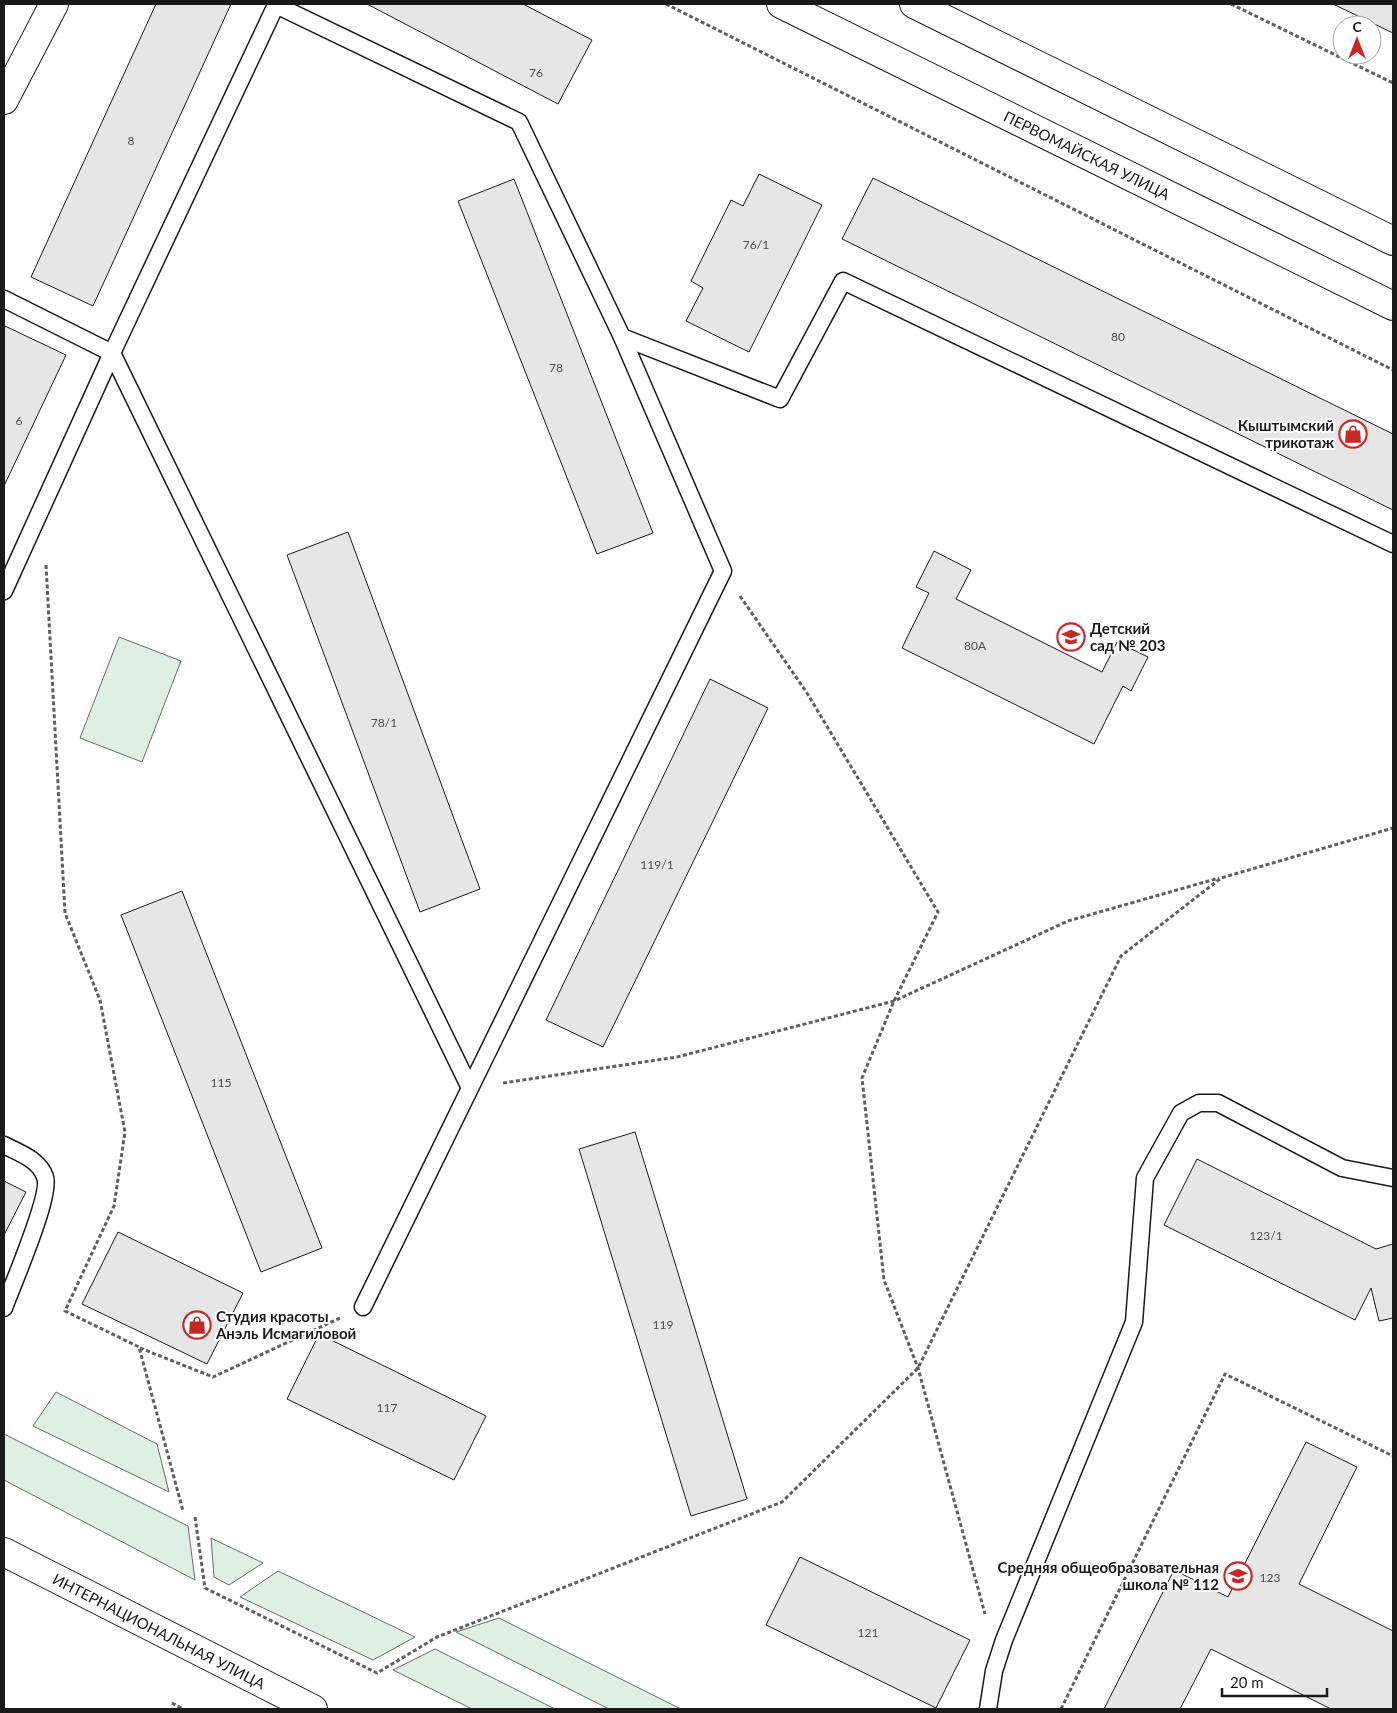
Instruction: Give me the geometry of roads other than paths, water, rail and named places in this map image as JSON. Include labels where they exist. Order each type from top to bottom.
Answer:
[{"type":"main road","points":[[4,100],[54,4]]},
{"type":"main road","name":"ПЕРВОМАЙСКАЯ УЛИЦА","points":[[781,4],[1393,306]]},
{"type":"main road","points":[[914,4],[1393,241]]},
{"type":"main road","name":"ИНТЕРНАЦИОНАЛЬНАЯ УЛИЦА","points":[[4,1552],[309,1708]]},
{"type":"lane","points":[[4,591],[112,353],[276,4],[519,122],[622,337],[722,571],[364,1307]]},
{"type":"lane","points":[[622,337],[780,399],[843,281],[1393,544]]},
{"type":"lane","points":[[4,299],[112,353],[470,1088]]},
{"type":"lane","points":[[988,1709],[994,1671],[1004,1640],[1134,1322],[1145,1178],[1181,1113],[1198,1104],[1218,1104],[1342,1168],[1393,1178]]},
{"type":"lane","points":[[4,1145],[34,1160],[46,1178],[44,1199],[4,1308]]},
{"type":"place","name":"Кыштымский трикотаж","points":[[1353,434]]},
{"type":"place","name":"Детский сад № 203","points":[[1071,637]]},
{"type":"place","name":"Студия красоты Анэль Исмагиловой","points":[[197,1325]]},
{"type":"place","name":"Средняя общеобразовательная школа № 112","points":[[1238,1576]]}]
